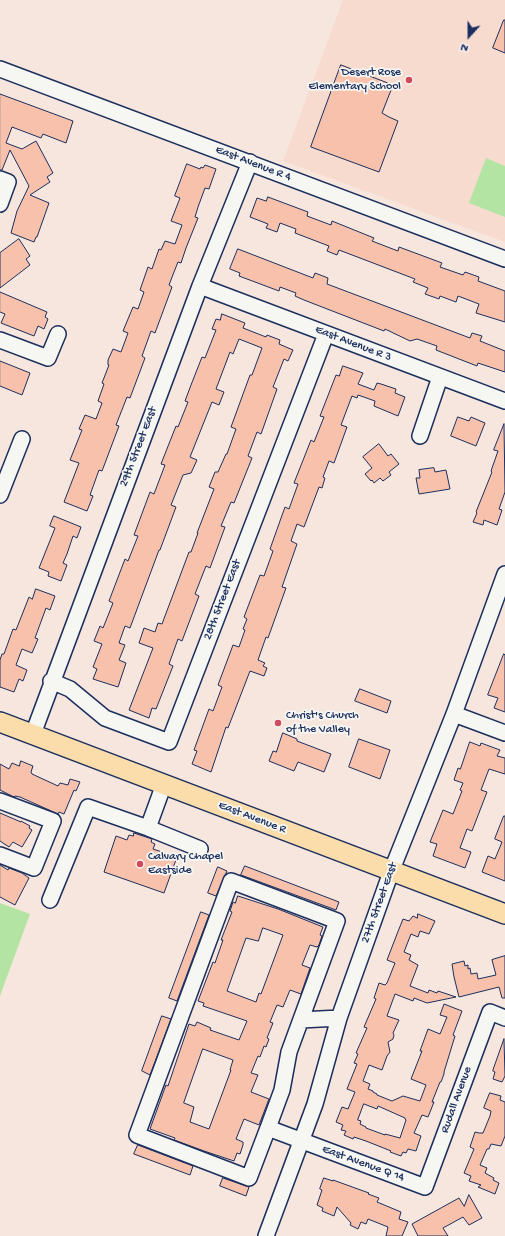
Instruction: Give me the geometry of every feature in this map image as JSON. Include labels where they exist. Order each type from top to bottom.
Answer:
[{"type":"main road","name":"East Avenue R","points":[[0,722],[391,872],[505,914]]},
{"type":"street","name":"East Avenue R 4","points":[[0,69],[505,259]]},
{"type":"street","name":"29th Street East","points":[[33,734],[51,681],[200,286],[250,162]]},
{"type":"street","points":[[0,179],[8,182],[0,204]]},
{"type":"street","name":"East Avenue R 3","points":[[200,286],[505,402]]},
{"type":"street","points":[[0,340],[48,358],[58,334]]},
{"type":"street","name":"28th Street East","points":[[51,681],[70,689],[106,718],[169,742],[326,334]]},
{"type":"street","points":[[420,436],[440,377]]},
{"type":"street","points":[[0,496],[22,439]]},
{"type":"street","name":"27th Street East","points":[[266,1236],[315,1104],[339,1018],[391,872],[454,714],[505,574]]},
{"type":"street","points":[[454,714],[505,733]]},
{"type":"street","points":[[148,828],[164,784]]},
{"type":"street","points":[[0,801],[53,821],[34,868],[0,855]]},
{"type":"street","points":[[50,900],[88,807],[148,828],[200,849]]},
{"type":"street","points":[[231,881],[337,921],[289,1052],[282,1090],[268,1128],[249,1178],[137,1135],[231,881]]},
{"type":"street","name":"Rudall Avenue","points":[[425,1187],[490,1012],[505,1018]]},
{"type":"street","points":[[301,1020],[339,1018]]},
{"type":"street","name":"East Avenue Q 14","points":[[268,1128],[425,1187]]},
{"type":"shaded area","name":"Desert Rose Elementary School","points":[[343,0],[505,0],[505,242],[283,161]]},
{"type":"green space","points":[[486,158],[505,166],[505,217],[469,203]]},
{"type":"green space","points":[[0,903],[30,914],[0,996]]},
{"type":"building","points":[[505,20],[505,53],[493,48]]},
{"type":"building","points":[[341,65],[393,85],[382,113],[398,121],[379,172],[311,147]]},
{"type":"building","points":[[0,94],[73,121],[66,143],[43,134],[41,138],[12,127],[6,143],[22,149],[36,141],[53,173],[47,177],[50,182],[30,195],[49,203],[34,242],[11,233],[17,211],[29,186],[10,150],[2,170],[0,170]]},
{"type":"building","points":[[187,164],[200,169],[205,165],[216,169],[209,189],[205,188],[195,217],[198,218],[181,263],[178,262],[169,285],[172,287],[155,333],[151,331],[142,356],[145,358],[130,398],[127,397],[116,425],[119,426],[102,471],[99,470],[90,495],[93,496],[87,511],[64,502],[79,463],[70,460],[82,430],[79,429],[85,415],[96,419],[102,403],[98,401],[104,384],[102,383],[109,365],[108,360],[113,349],[121,352],[128,333],[123,331],[133,307],[138,309],[144,292],[140,290],[148,267],[152,269],[159,249],[161,250],[165,241],[175,244],[182,225],[171,221],[180,198],[175,196]]},
{"type":"building","points":[[268,197],[308,212],[307,216],[331,225],[332,221],[374,238],[372,241],[398,251],[399,247],[442,263],[440,267],[463,275],[465,272],[479,277],[478,281],[505,291],[505,322],[476,313],[479,304],[458,296],[456,302],[440,296],[439,299],[425,294],[428,288],[413,282],[415,279],[339,250],[337,255],[327,251],[329,246],[295,233],[296,229],[280,223],[277,232],[266,228],[268,224],[250,217],[257,198],[266,201]]},
{"type":"building","points":[[19,239],[30,256],[26,259],[30,265],[0,288],[0,253]]},
{"type":"building","points":[[238,249],[313,278],[315,273],[328,278],[327,284],[470,338],[472,333],[482,336],[480,341],[505,351],[505,372],[478,363],[477,366],[436,350],[437,346],[417,339],[410,341],[385,329],[384,331],[304,300],[295,296],[296,293],[280,287],[279,291],[239,276],[240,273],[230,269]]},
{"type":"building","points":[[0,292],[47,312],[45,317],[48,319],[44,329],[38,326],[34,336],[1,323],[5,314],[0,312]]},
{"type":"building","points":[[222,314],[245,323],[243,328],[266,337],[267,335],[280,340],[279,344],[293,350],[288,361],[284,359],[273,387],[277,389],[261,434],[257,432],[248,456],[252,458],[234,503],[231,502],[221,526],[225,527],[210,568],[206,566],[195,594],[199,596],[182,641],[178,639],[169,664],[173,666],[156,709],[152,708],[149,718],[129,710],[153,648],[139,643],[144,628],[155,632],[158,623],[162,624],[214,489],[209,487],[215,472],[218,472],[227,454],[236,429],[231,427],[250,375],[252,375],[262,348],[239,339],[233,354],[230,352],[216,389],[224,392],[219,405],[212,402],[190,457],[197,460],[191,473],[183,475],[171,505],[176,507],[160,550],[130,628],[125,626],[119,643],[125,645],[119,660],[126,663],[118,687],[93,679],[97,669],[93,667],[102,644],[94,641],[100,626],[103,628],[113,603],[109,601],[125,559],[128,561],[138,536],[134,535],[150,492],[154,494],[165,465],[161,464],[176,426],[178,427],[188,402],[185,401],[202,357],[205,358],[216,330],[212,329],[216,319],[220,320]]},
{"type":"building","points":[[0,361],[30,373],[22,395],[0,386]]},
{"type":"building","points":[[343,366],[363,373],[358,384],[374,390],[377,383],[381,384],[396,389],[395,393],[405,397],[398,416],[374,406],[375,401],[358,395],[357,398],[352,396],[341,425],[347,427],[334,463],[329,461],[323,477],[325,478],[322,488],[319,487],[304,527],[297,524],[291,541],[297,544],[282,587],[286,588],[268,638],[266,637],[258,660],[265,663],[263,666],[267,668],[264,676],[250,671],[228,728],[226,727],[211,772],[192,764],[197,751],[194,750],[209,709],[213,711],[222,687],[218,685],[233,645],[239,647],[247,619],[244,617],[260,575],[264,576],[273,551],[270,549],[285,507],[289,509],[298,484],[294,483],[311,440],[314,442],[324,417],[320,416],[336,375],[339,376]]},
{"type":"building","points":[[458,417],[469,421],[471,417],[485,423],[476,446],[451,436]]},
{"type":"building","points":[[504,424],[505,492],[499,509],[502,510],[497,525],[484,520],[483,525],[473,522],[492,472],[491,471],[498,451],[494,450]]},
{"type":"building","points":[[379,444],[388,456],[391,454],[399,464],[389,472],[391,475],[383,481],[380,478],[374,483],[365,474],[372,468],[363,457]]},
{"type":"building","points":[[434,468],[435,472],[446,470],[450,489],[419,494],[416,478],[420,478],[419,470]]},
{"type":"building","points":[[54,516],[81,527],[77,538],[73,536],[63,563],[67,565],[61,581],[48,576],[49,572],[39,568],[55,528],[50,526]]},
{"type":"building","points":[[36,589],[55,596],[50,610],[46,608],[35,638],[38,639],[32,653],[22,649],[16,665],[27,670],[23,681],[19,679],[14,692],[0,687],[0,660],[2,654],[4,654],[13,629],[16,630],[29,597],[32,599]]},
{"type":"building","points":[[504,654],[505,712],[494,708],[498,698],[488,695]]},
{"type":"building","points":[[360,689],[391,701],[387,713],[355,701]]},
{"type":"building","points":[[283,733],[297,739],[297,741],[331,754],[324,772],[298,762],[294,771],[269,761],[273,751],[276,752]]},
{"type":"building","points":[[359,739],[390,750],[380,779],[349,767]]},
{"type":"building","points":[[470,742],[480,746],[481,743],[500,750],[497,756],[505,758],[505,774],[489,769],[481,790],[487,792],[472,831],[467,829],[460,848],[471,852],[465,868],[433,856],[437,844],[430,842],[443,810],[453,814],[462,791],[460,790],[463,783],[454,780],[458,768],[460,769]]},
{"type":"building","points":[[21,761],[33,766],[31,772],[32,774],[58,786],[60,783],[68,785],[70,779],[80,782],[76,791],[74,790],[64,814],[59,812],[58,814],[0,790],[0,764],[9,769],[12,763],[19,766]]},
{"type":"building","points":[[0,813],[30,826],[29,828],[32,830],[22,847],[13,842],[9,847],[0,841]]},
{"type":"building","points":[[504,816],[505,881],[482,872],[488,856],[495,859],[502,842],[495,839]]},
{"type":"building","name":"Calvary Chapel Eastside","points":[[134,833],[152,839],[151,842],[155,844],[153,849],[177,857],[164,893],[104,872],[116,836],[127,840],[129,835],[133,836]]},
{"type":"building","points":[[0,865],[8,870],[9,868],[22,873],[29,878],[15,905],[0,897]]},
{"type":"building","points":[[245,866],[339,902],[336,910],[241,875]]},
{"type":"building","points":[[218,867],[227,871],[216,896],[208,893]]},
{"type":"building","points":[[238,896],[278,909],[323,927],[319,945],[317,947],[310,945],[302,965],[310,968],[301,994],[290,990],[283,1007],[277,1005],[270,1022],[273,1023],[267,1038],[269,1039],[266,1047],[264,1046],[260,1057],[258,1056],[251,1073],[258,1075],[251,1092],[269,1099],[259,1125],[244,1119],[236,1139],[243,1142],[243,1145],[240,1154],[237,1153],[234,1161],[174,1140],[175,1138],[150,1129],[166,1085],[168,1086],[189,1024],[195,1026],[197,1022],[211,1028],[210,1030],[239,1040],[247,1021],[203,1006],[204,1003],[198,1001],[213,962],[215,963],[223,940],[221,940],[232,912],[230,911],[233,902],[235,903]],"holes":[[[263,928],[283,935],[261,994],[259,993],[256,1002],[227,991],[246,938],[258,941]],[[203,1049],[233,1060],[231,1070],[209,1129],[190,1122],[194,1107],[184,1103]]]},
{"type":"building","points":[[201,912],[209,915],[177,1001],[169,998]]},
{"type":"building","points":[[418,914],[435,921],[429,934],[420,931],[418,937],[411,934],[404,952],[411,955],[409,960],[418,965],[410,986],[428,993],[429,990],[437,993],[438,991],[456,997],[427,1003],[414,998],[413,1001],[395,994],[387,1016],[399,1020],[393,1033],[393,1039],[388,1042],[390,1052],[382,1070],[369,1065],[363,1081],[370,1084],[368,1089],[377,1095],[392,1101],[403,1096],[420,1101],[426,1085],[411,1079],[422,1051],[420,1051],[428,1029],[440,1034],[447,1017],[440,1015],[444,1004],[462,1011],[453,1035],[455,1036],[444,1074],[432,1102],[434,1102],[428,1117],[422,1115],[414,1133],[421,1136],[416,1151],[408,1149],[406,1153],[403,1152],[401,1156],[366,1141],[354,1137],[353,1139],[344,1135],[346,1131],[341,1130],[343,1125],[336,1122],[342,1107],[348,1109],[355,1092],[347,1089],[357,1064],[354,1063],[358,1054],[356,1053],[367,1028],[364,1027],[376,999],[374,998],[379,983],[385,985],[387,983],[395,963],[387,960],[397,934],[403,919],[409,921],[413,916],[417,918]],"holes":[[[364,1104],[377,1109],[378,1106],[405,1118],[406,1120],[400,1138],[385,1135],[366,1128],[360,1124],[361,1121],[358,1120]]]},
{"type":"building","points":[[505,956],[505,998],[502,998],[499,987],[459,997],[452,964],[464,961],[465,966],[468,965],[468,969],[470,968],[471,974],[477,973],[478,979],[496,975],[492,960]]},
{"type":"building","points":[[162,1016],[171,1019],[150,1075],[142,1071]]},
{"type":"building","points":[[504,1039],[505,1076],[502,1082],[493,1079],[495,1072],[493,1071]]},
{"type":"building","points":[[490,1093],[501,1096],[500,1100],[505,1102],[505,1136],[501,1146],[491,1144],[489,1149],[487,1149],[480,1165],[487,1168],[485,1173],[499,1183],[495,1194],[478,1187],[481,1185],[469,1181],[471,1176],[464,1173],[474,1149],[470,1147],[475,1132],[483,1133],[490,1116],[491,1111],[484,1108]]},
{"type":"building","points":[[138,1145],[193,1166],[190,1175],[134,1154]]},
{"type":"building","points":[[223,1178],[249,1187],[246,1196],[220,1186]]},
{"type":"building","points":[[324,1178],[369,1193],[368,1194],[379,1198],[377,1202],[401,1212],[399,1219],[408,1222],[402,1236],[386,1236],[388,1227],[368,1219],[366,1224],[361,1222],[358,1229],[350,1225],[351,1223],[337,1207],[334,1216],[322,1211],[323,1208],[317,1205]]},
{"type":"building","points":[[469,1195],[482,1218],[469,1225],[463,1217],[443,1228],[448,1236],[418,1236],[412,1224],[459,1198],[464,1206]]},
{"type":"place","name":"Desert Rose Elementary School","points":[[409,80]]},
{"type":"place","name":"Christ's Church of the Valley","points":[[278,723]]},
{"type":"place","name":"Calvary Chapel Eastside","points":[[140,864]]}]
